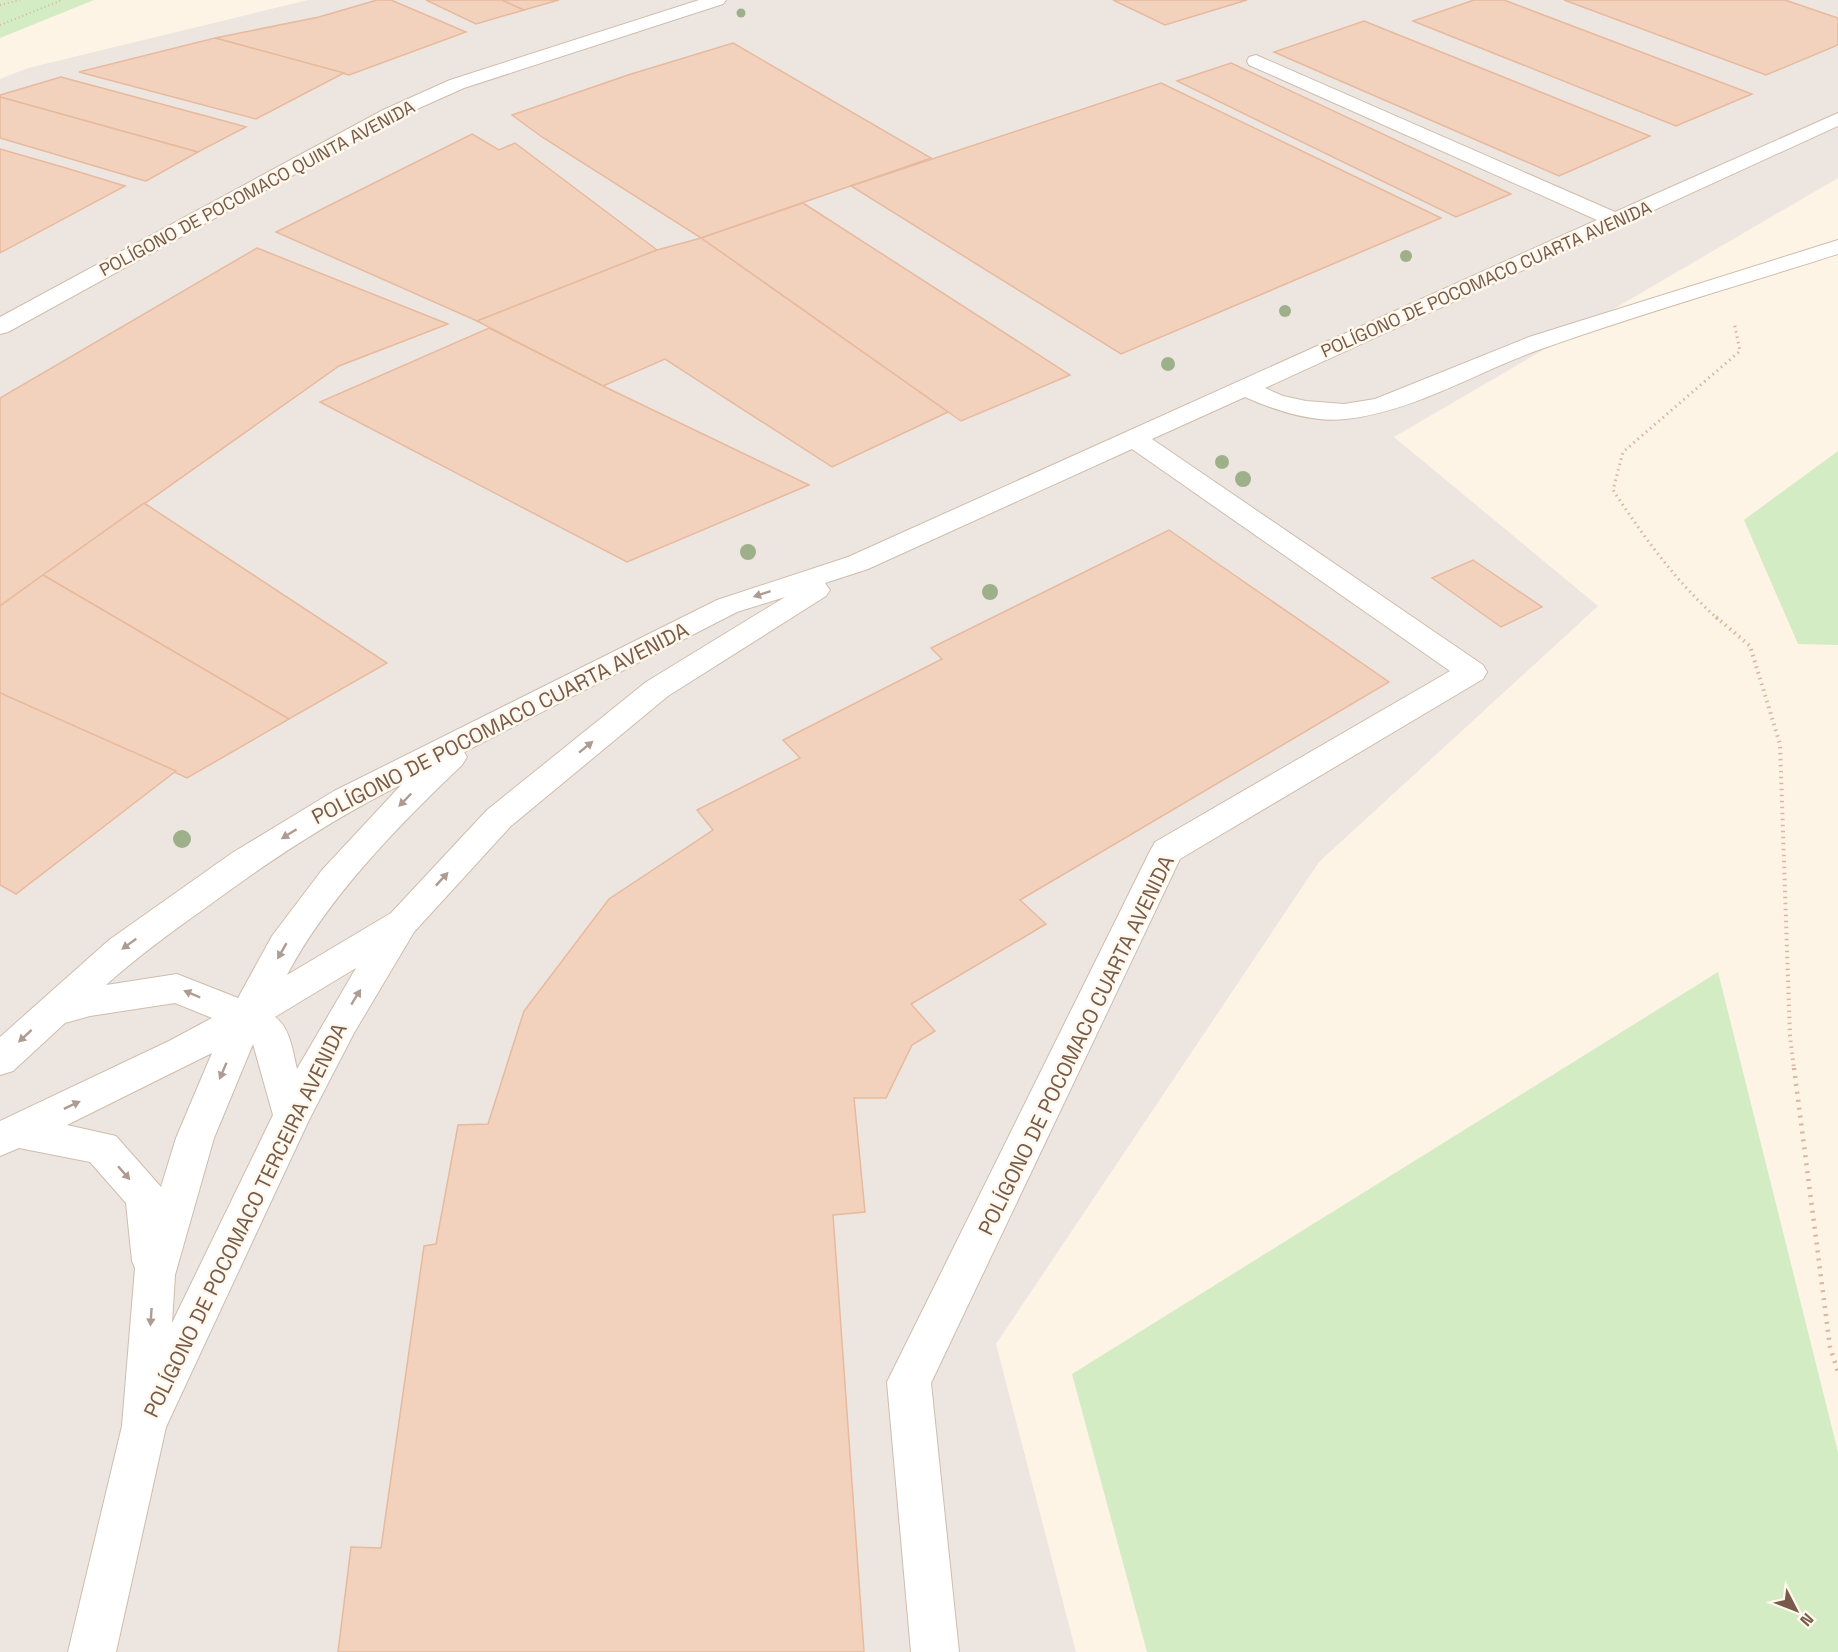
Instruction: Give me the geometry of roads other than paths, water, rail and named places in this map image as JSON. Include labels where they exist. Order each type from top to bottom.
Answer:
[{"type":"street","name":"POLÍGONO DE POCOMACO QUINTA AVENIDA","points":[[0,327],[390,114],[457,84],[684,3],[717,0]]},
{"type":"street","points":[[1256,61],[1615,220]]},
{"type":"street","name":"POLÍGONO DE POCOMACO CUARTA AVENIDA","points":[[0,1060],[50,1012],[121,950],[244,862],[345,799],[727,606],[858,563],[1838,119]]},
{"type":"street","points":[[1245,388],[1274,401],[1306,409],[1344,412],[1381,405],[1537,342],[1838,247]]},
{"type":"street","name":"POLÍGONO DE POCOMACO CUARTA AVENIDA","points":[[935,1652],[909,1382],[1167,851],[1472,672],[1133,438]]},
{"type":"street","name":"POLÍGONO DE POCOMACO CUARTA AVENIDA","points":[[8,1135],[182,1052],[246,1017],[403,922],[499,818],[657,689],[858,563]]},
{"type":"street","name":"POLÍGONO DE POCOMACO TERCEIRA AVENIDA","points":[[154,1275],[195,1138],[246,1017],[284,946],[334,879],[405,800],[478,731]]},
{"type":"street","name":"POLÍGONO DE POCOMACO TERCEIRA AVENIDA","points":[[144,1426],[292,1115],[340,1023],[403,922]]},
{"type":"street","points":[[50,1012],[90,1002],[177,988],[246,1017],[268,1032],[292,1115]]},
{"type":"street","name":"POLÍGONO DE POCOMACO TERCEIRA AVENIDA","points":[[8,1135],[102,1148],[145,1196],[154,1275],[144,1426],[92,1652]]}]
